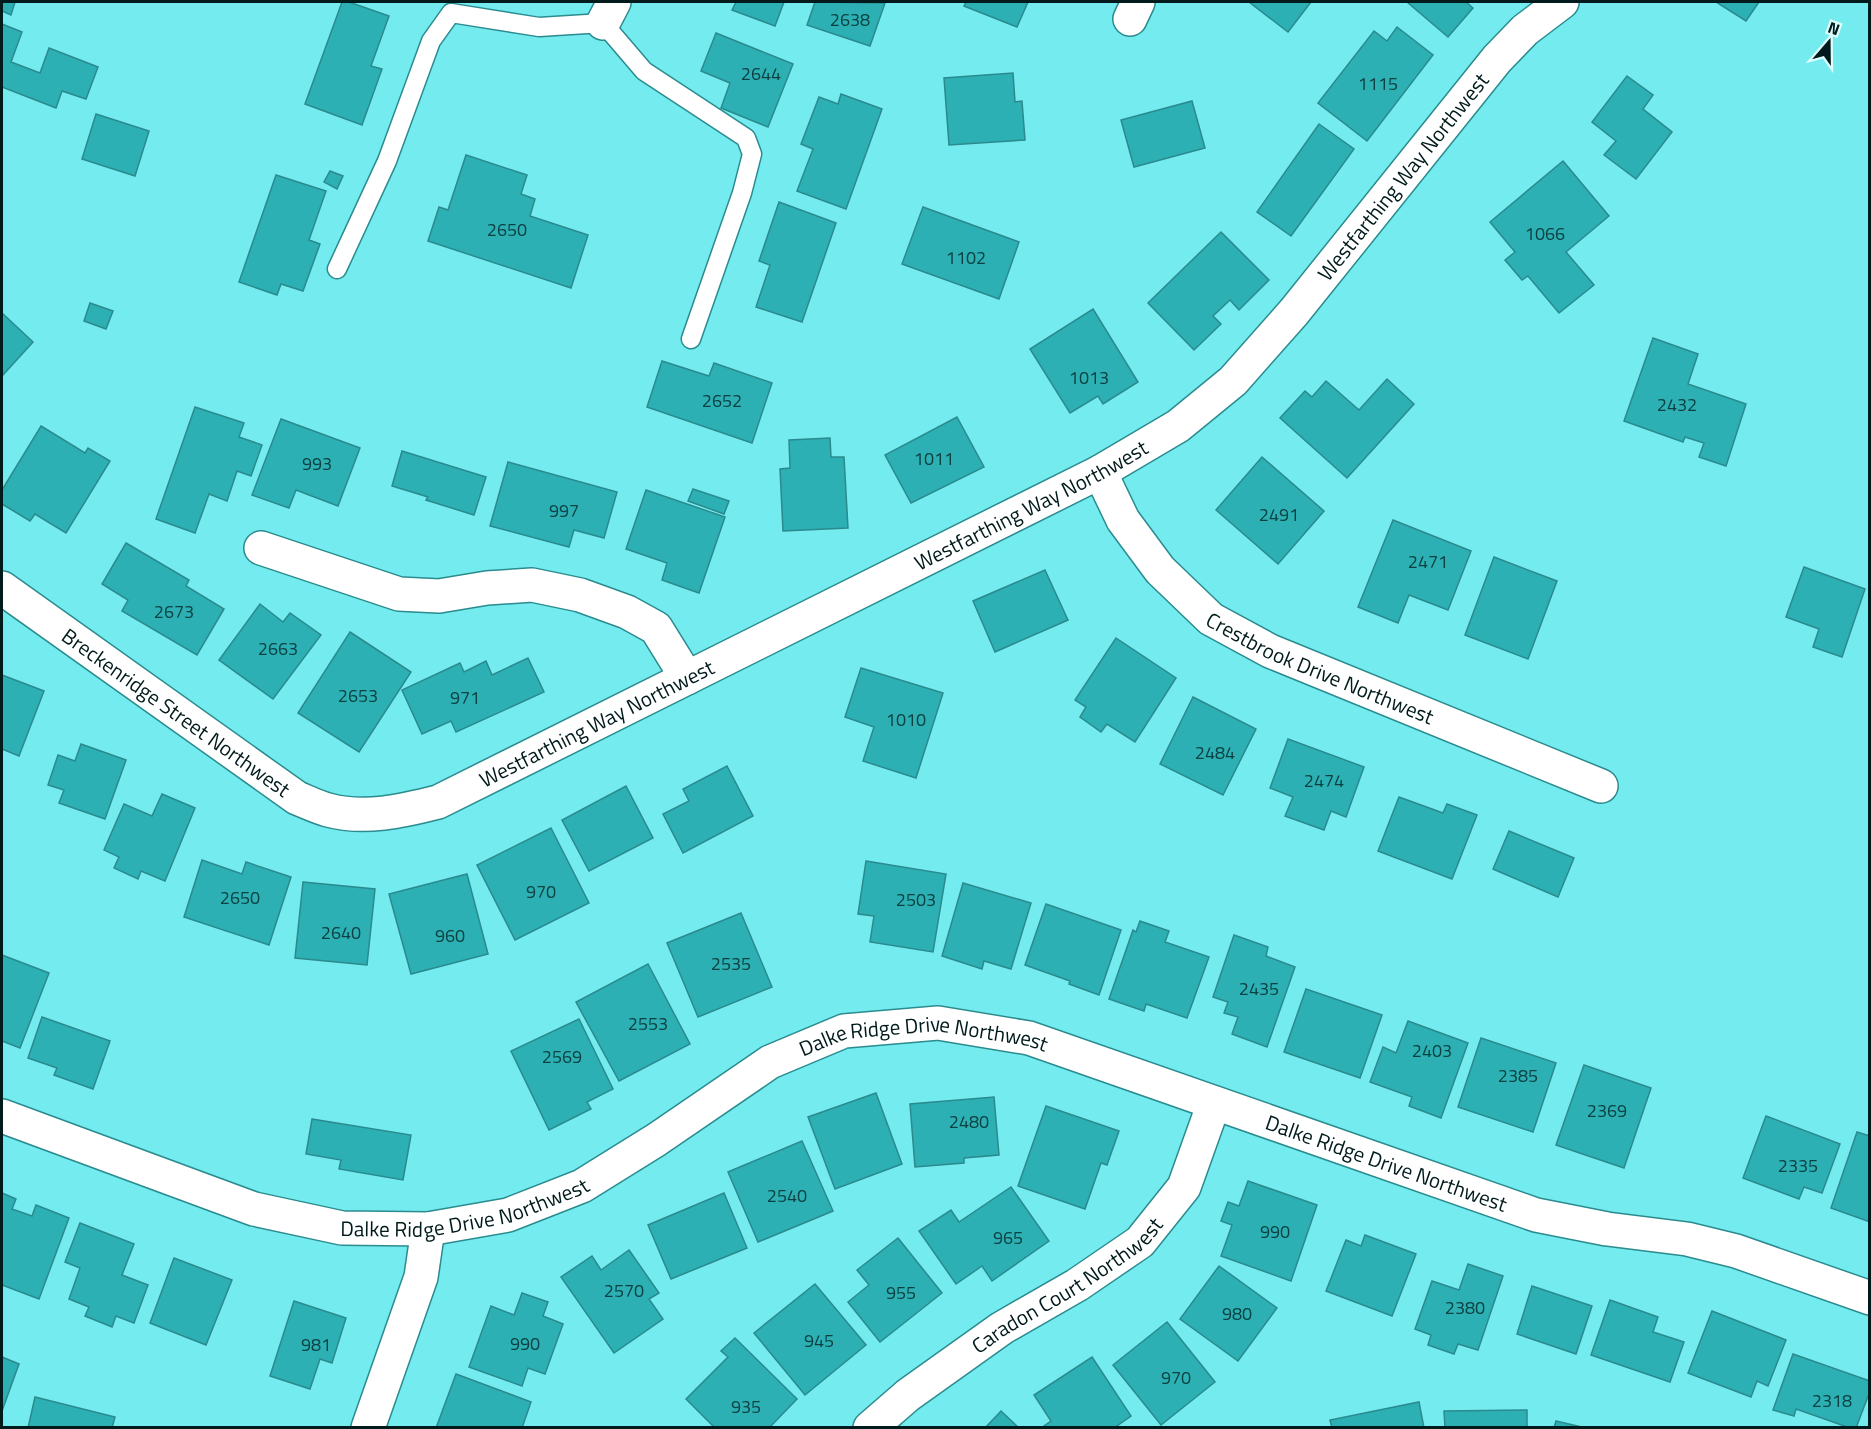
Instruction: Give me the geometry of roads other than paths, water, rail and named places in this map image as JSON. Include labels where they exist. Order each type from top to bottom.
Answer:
[{"type":"street","name":"Westfarthing Way Northwest","points":[[361,815],[399,812],[438,802],[1100,472],[1178,426],[1233,381],[1294,312],[1497,59],[1525,30],[1562,2]]},
{"type":"street","name":"Crestbrook Drive Northwest","points":[[1100,472],[1123,520],[1160,570],[1211,619],[1270,651],[1601,786]]},
{"type":"street","points":[[261,548],[399,594],[439,597],[487,588],[532,585],[580,595],[627,612],[656,628],[687,678]]},
{"type":"street","name":"Breckenridge Street Northwest","points":[[2,588],[297,798],[328,810],[361,815]]},
{"type":"street","name":"Dalke Ridge Drive Northwest","points":[[2,1116],[254,1209],[342,1228],[428,1229],[508,1215],[582,1186],[656,1140],[770,1062],[844,1031],[938,1023],[1029,1038],[1536,1215],[1607,1229],[1687,1239],[1736,1251],[1869,1298]]},
{"type":"street","name":"Caradon Court Northwest","points":[[870,1428],[908,1395],[1002,1328],[1077,1285],[1140,1242],[1184,1187],[1214,1103]]},
{"type":"street","points":[[368,1428],[421,1277],[428,1229]]},
{"type":"lane","points":[[337,269],[387,161],[430,41],[451,14],[539,27],[609,12],[644,71],[746,138],[752,154],[742,194],[691,339]]}]
